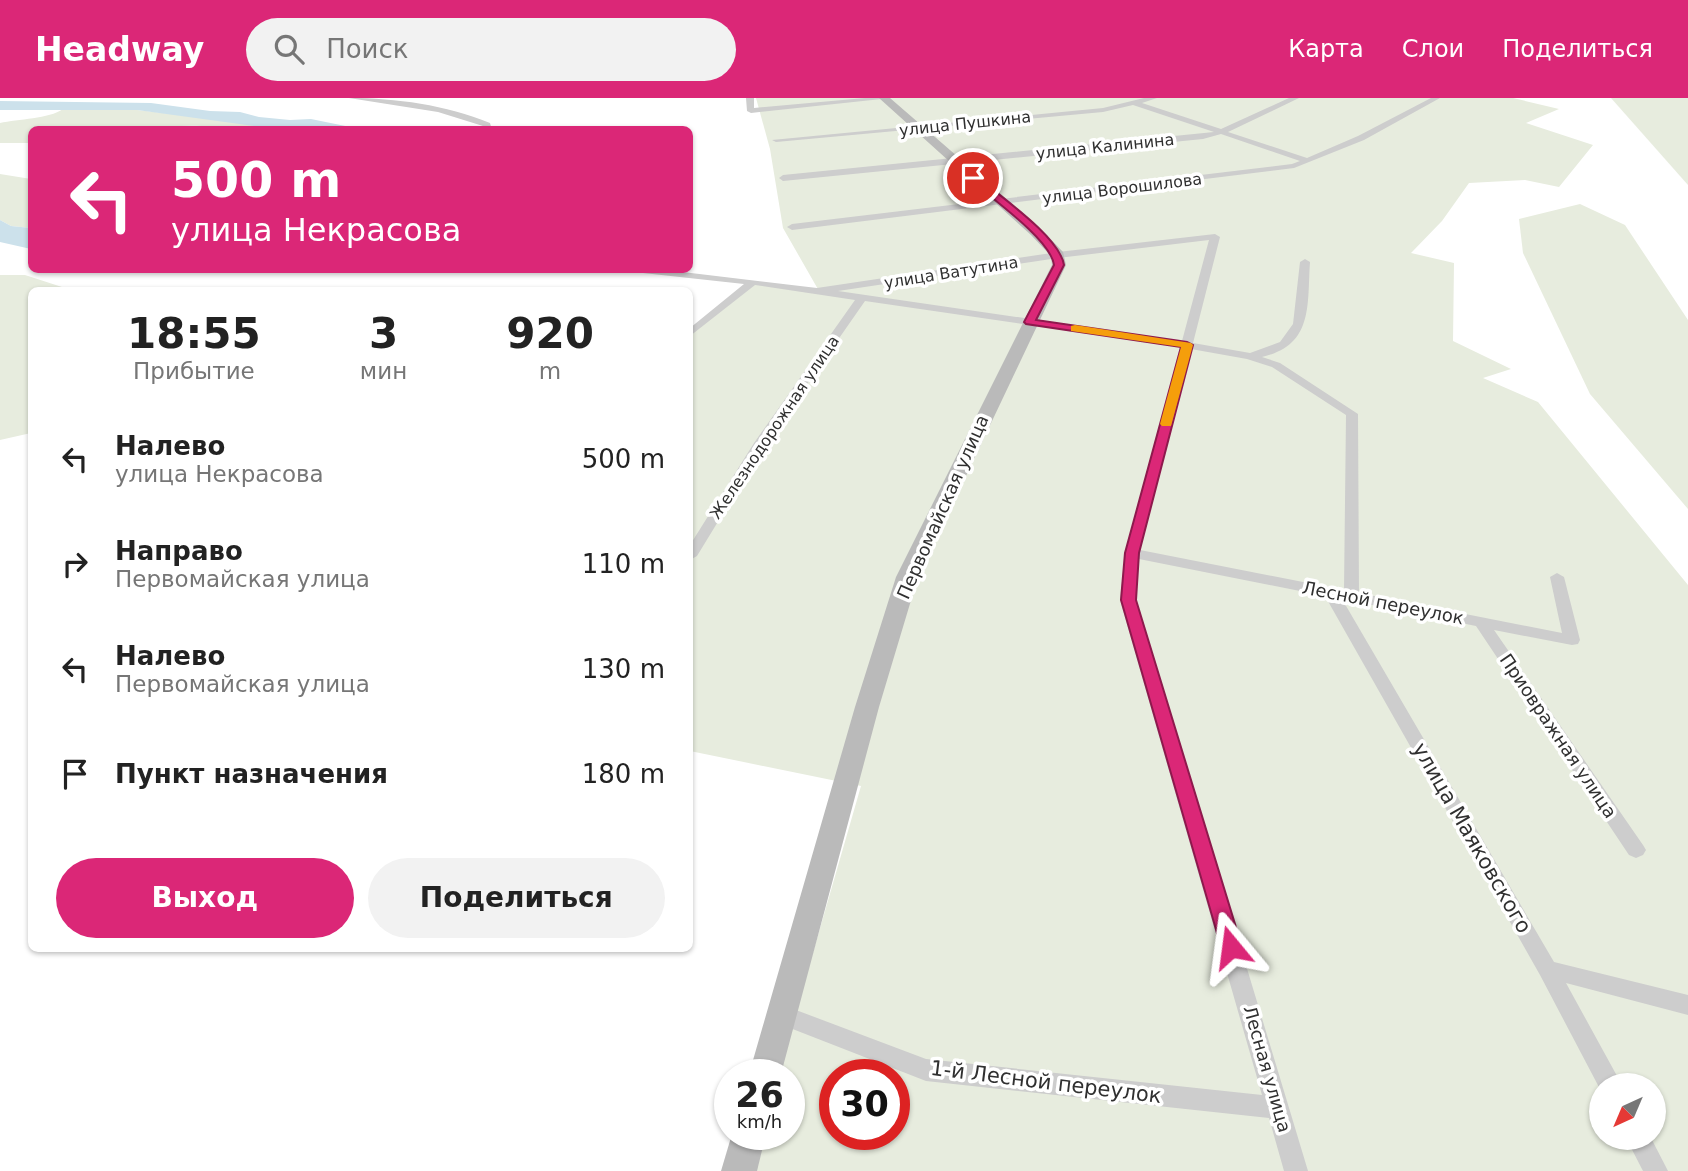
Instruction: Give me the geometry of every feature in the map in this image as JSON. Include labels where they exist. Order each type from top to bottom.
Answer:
[{"type":"street","points":[[353,98],[454,113],[476,119],[487,126]]},
{"type":"street","points":[[750,98],[751,111],[885,98],[1036,232],[1058,255]]},
{"type":"street","points":[[1116,98],[1310,161]]},
{"type":"street","name":"улица Пушкина","points":[[776,141],[1103,110],[1153,98]]},
{"type":"street","name":"улица Калинина","points":[[783,178],[1203,136],[1221,132],[1294,98]]},
{"type":"street","name":"улица Ворошилова","points":[[792,228],[1266,170],[1310,161],[1436,98]]},
{"type":"street","name":"улица Ватутина","points":[[813,292],[1058,255],[1214,237]]},
{"type":"street","name":"Лесная улица","points":[[1214,237],[1132,553],[1128,600],[1296,1171]]},
{"type":"street","name":"Первомайская улица","points":[[769,1059],[867,707],[907,578],[1059,265],[1058,255]]},
{"type":"street","points":[[1249,356],[1273,352],[1289,343],[1298,329],[1304,262]]},
{"type":"street","points":[[670,273],[753,282],[1187,345],[1249,356],[1276,365],[1352,414],[1351,597]]},
{"type":"street","points":[[693,331],[753,282]]},
{"type":"street","name":"Железнодорожная улица","points":[[693,551],[760,443],[861,299]]},
{"type":"street","name":"Лесной переулок","points":[[1132,553],[1572,640],[1557,578]]},
{"type":"street","name":"улица Маяковского","points":[[1331,593],[1547,969],[1603,1073]]},
{"type":"street","name":"Приовражная улица","points":[[1481,622],[1636,850]]},
{"type":"street","points":[[1547,969],[1688,1005]]},
{"type":"street","name":"1-й Лесной переулок","points":[[780,1014],[926,1070],[1279,1108]]},
{"type":"street","points":[[740,1171],[745,1150]]},
{"type":"street","points":[[1645,1150],[1656,1171]]},
{"type":"shaded area","points":[[756,98],[1513,98],[1559,109],[1526,123],[1593,145],[1559,187],[1525,180],[1469,183],[1442,221],[1411,253],[1454,263],[1453,341],[1511,369],[1483,378],[1538,402],[1688,585],[1688,1171],[751,1171],[757,1150],[805,1150],[805,1059],[782,1059],[861,786],[693,752],[693,329],[749,283],[819,291],[783,228],[770,149]]},
{"type":"shaded area","points":[[1611,98],[1688,98],[1688,185]]},
{"type":"shaded area","points":[[63,109],[137,110],[277,126],[28,126],[28,143],[0,143],[0,123]]},
{"type":"shaded area","points":[[0,174],[28,179],[28,228],[11,226],[0,220]]},
{"type":"shaded area","points":[[1580,204],[1625,225],[1688,320],[1688,509],[1590,394],[1523,253],[1519,219]]},
{"type":"shaded area","points":[[0,275],[25,275],[62,287],[28,287],[28,434],[0,440]]},
{"type":"water","points":[[0,101],[151,103],[240,112],[259,117],[311,119],[345,126],[254,126],[137,110],[0,110]]},
{"type":"water","points":[[0,220],[11,226],[28,228],[28,248],[0,242]]},
{"type":"slow traffic","points":[[1075,328],[1187,345],[1166,424]]},
{"type":"route","points":[[973,178],[1036,232],[1058,255],[1059,265],[1030,322],[1187,345],[1132,553],[1128,600],[1231,947]]}]
